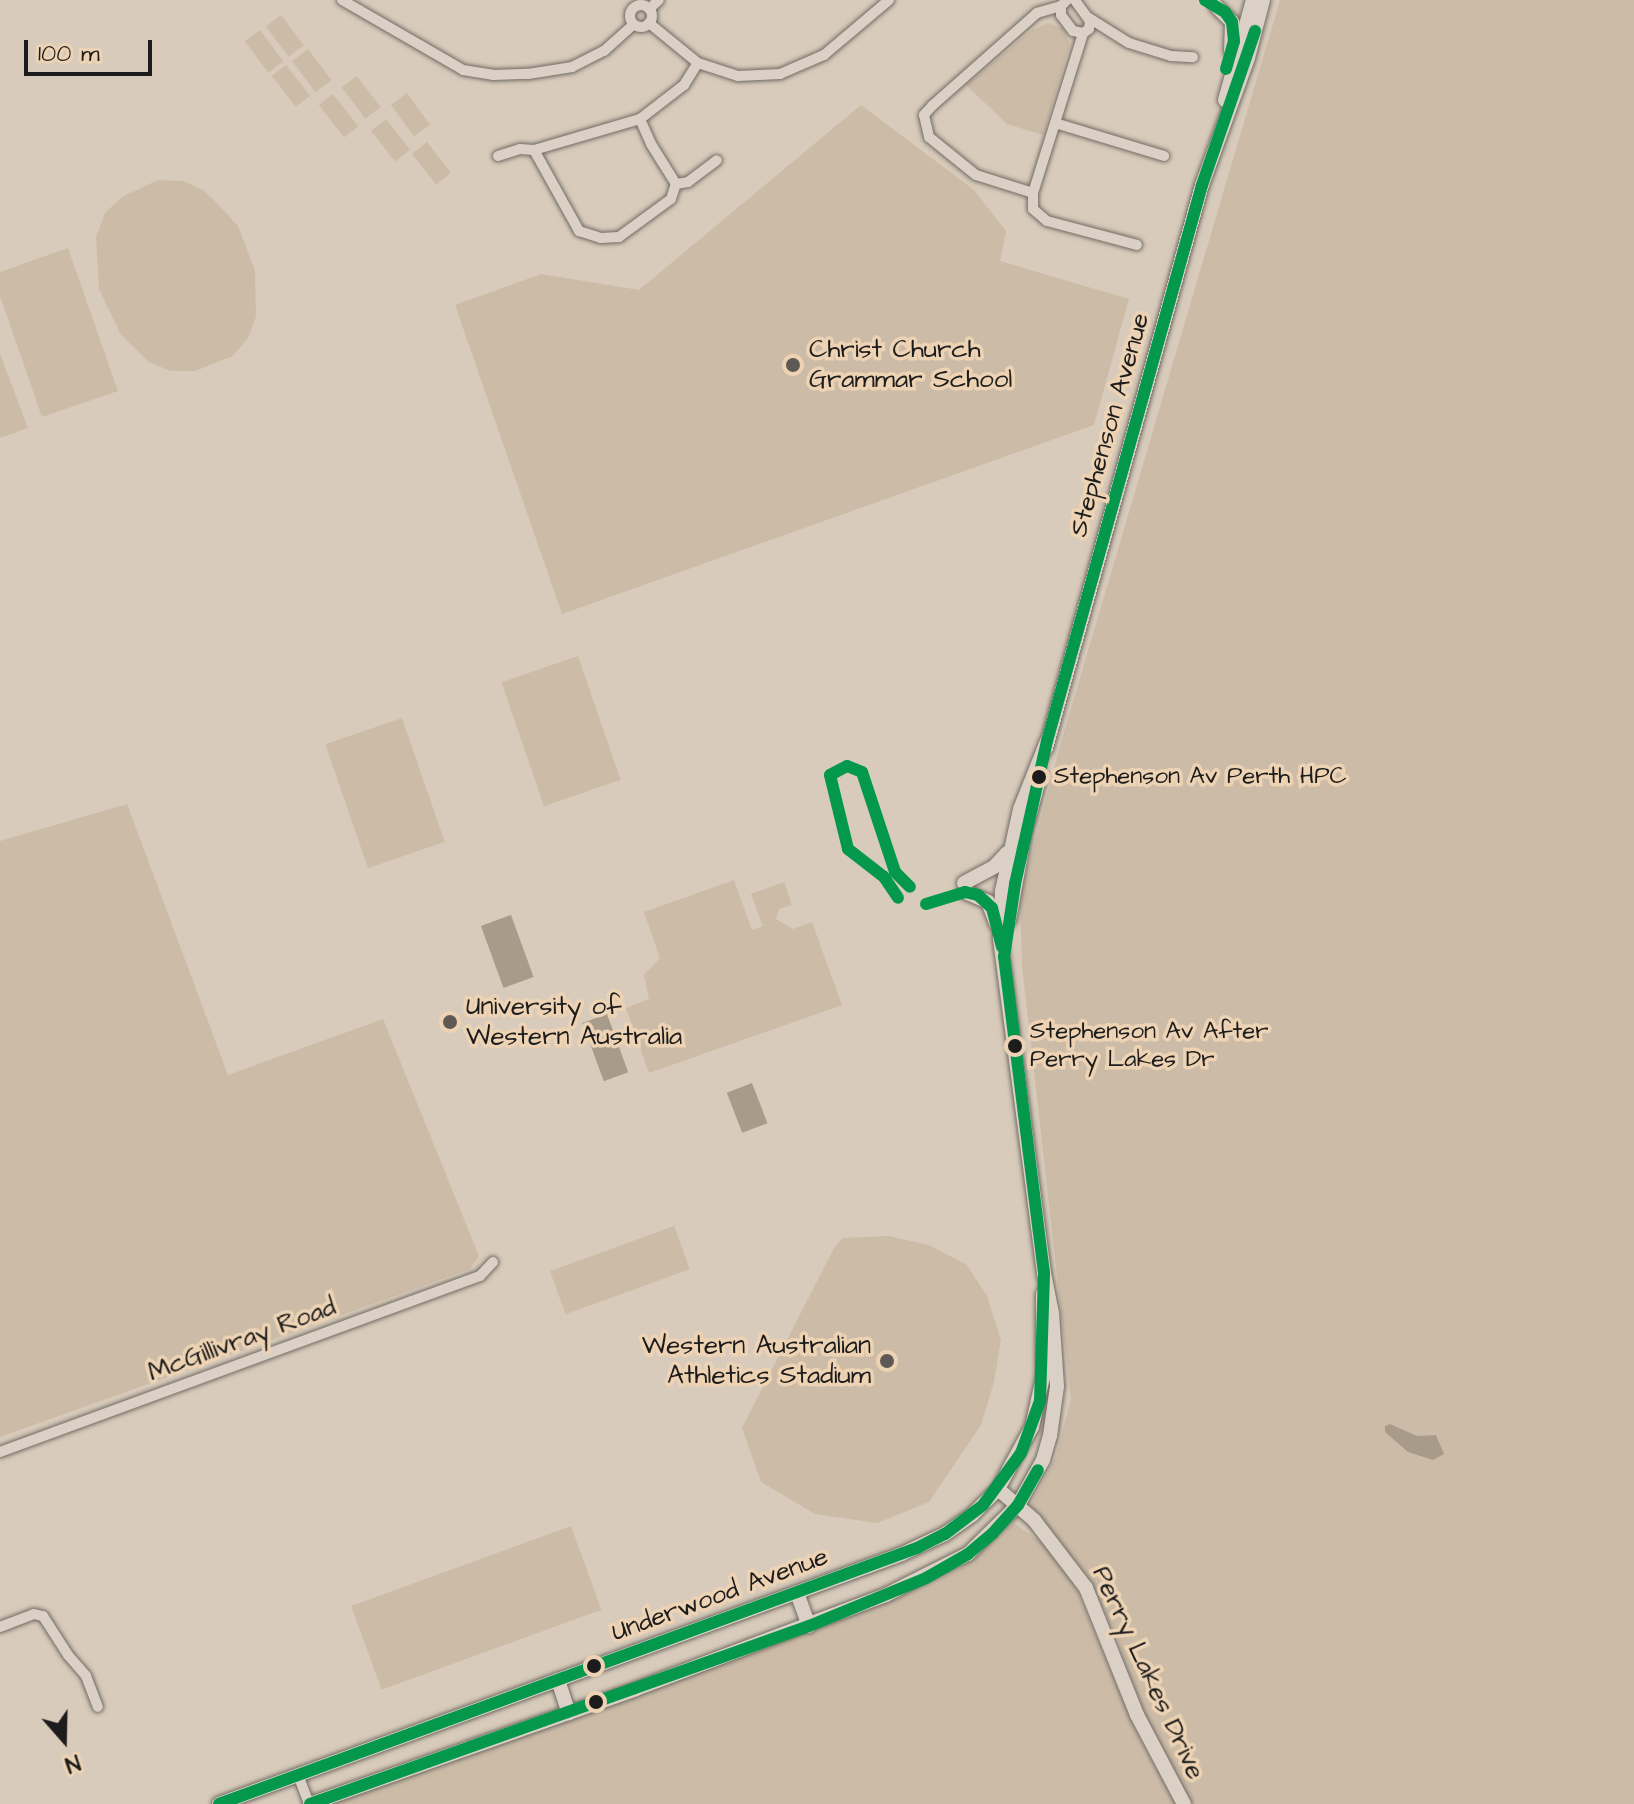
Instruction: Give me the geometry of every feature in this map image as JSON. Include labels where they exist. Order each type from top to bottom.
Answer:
[{"type":"main road","points":[[1237,0],[1251,6],[1255,31]]},
{"type":"main road","points":[[1211,3],[1251,6],[1262,0]]},
{"type":"main road","name":"Stephenson Avenue","points":[[1221,123],[1236,93],[1262,0]]},
{"type":"main road","points":[[1211,3],[1229,17],[1234,34],[1223,81],[1225,99]]},
{"type":"main road","name":"Stephenson Avenue","points":[[1004,957],[1025,832],[1047,741],[1251,6]]},
{"type":"main road","name":"Stephenson Avenue","points":[[1015,1508],[1043,1460],[1056,1407],[1052,1313],[1044,1273],[1000,937],[1010,849],[1020,809],[1047,741]]},
{"type":"main road","points":[[1000,937],[988,902],[964,887],[995,867],[1010,849]]},
{"type":"main road","name":"Stephenson Avenue","points":[[995,1492],[1021,1453],[1040,1401],[1044,1273]]},
{"type":"main road","name":"Perry Lakes Drive","points":[[995,1492],[1037,1527],[1069,1562],[1092,1599],[1137,1715],[1184,1804]]},
{"type":"main road","name":"Underwood Avenue","points":[[219,1804],[931,1541],[959,1525],[995,1492]]},
{"type":"main road","points":[[309,1804],[809,1626],[954,1563],[980,1544],[1015,1508]]},
{"type":"main road","points":[[797,1593],[809,1626]]},
{"type":"main road","points":[[558,1680],[569,1713]]},
{"type":"street","points":[[342,0],[463,70],[493,75],[528,74],[572,67],[604,51],[633,25]]},
{"type":"street","points":[[623,0],[632,8]]},
{"type":"street","points":[[649,23],[649,9],[659,0]]},
{"type":"street","points":[[649,23],[698,63],[738,76],[780,74],[824,55],[889,0]]},
{"type":"street","points":[[1078,1],[1089,18],[1115,35],[1148,50],[1193,57]]},
{"type":"street","points":[[633,25],[629,17],[632,8],[639,5],[649,9]]},
{"type":"street","points":[[1033,193],[993,184],[976,175],[929,137],[924,115],[1037,13],[1063,7],[1081,31],[1115,35]]},
{"type":"street","points":[[1089,18],[1081,31],[1033,193],[1033,209],[1047,221],[1137,245]]},
{"type":"street","points":[[633,25],[642,27],[649,23]]},
{"type":"street","points":[[498,156],[520,149],[534,150],[640,119],[684,85],[698,63]]},
{"type":"street","points":[[640,119],[651,144],[676,184]]},
{"type":"street","points":[[1055,123],[1164,156]]},
{"type":"street","points":[[534,150],[579,231],[601,238],[619,237],[671,199],[676,184]]},
{"type":"street","points":[[676,184],[688,182],[717,160]]},
{"type":"street","name":"McGillivray Road","points":[[0,1452],[480,1276],[493,1262]]},
{"type":"street","points":[[0,1627],[34,1614],[43,1616],[86,1676],[98,1707]]},
{"type":"street","points":[[298,1775],[309,1804]]},
{"type":"shaded area","points":[[1280,0],[1634,0],[1634,1804],[1188,1804],[1160,1758],[1117,1639],[1090,1579],[1030,1506],[1056,1457],[1071,1399],[1022,966],[1020,897],[1062,739]]},
{"type":"shaded area","points":[[281,15],[304,45],[289,57],[266,26]]},
{"type":"shaded area","points":[[1048,23],[1063,28],[1070,44],[1043,135],[1007,124],[966,85],[1032,30]]},
{"type":"shaded area","points":[[260,30],[283,61],[268,73],[245,41]]},
{"type":"shaded area","points":[[308,49],[331,80],[315,92],[292,61]]},
{"type":"shaded area","points":[[286,65],[310,96],[296,107],[272,76]]},
{"type":"shaded area","points":[[357,76],[380,107],[365,119],[342,87]]},
{"type":"shaded area","points":[[407,93],[430,125],[414,136],[391,105]]},
{"type":"shaded area","points":[[333,94],[358,126],[344,137],[319,105]]},
{"type":"shaded area","name":"Christ Church Grammar School","points":[[861,105],[974,190],[1006,231],[1000,261],[1129,299],[1094,425],[562,614],[455,305],[541,274],[639,290]]},
{"type":"shaded area","points":[[386,119],[410,150],[395,161],[371,131]]},
{"type":"shaded area","points":[[427,142],[451,173],[436,184],[412,154]]},
{"type":"shaded area","points":[[158,180],[183,181],[203,190],[214,200],[238,226],[255,271],[256,317],[248,338],[233,356],[195,371],[170,371],[149,362],[121,335],[99,289],[96,237],[105,213],[122,197]]},
{"type":"shaded area","points":[[68,248],[118,391],[42,417],[0,296],[0,272]]},
{"type":"shaded area","points":[[0,354],[28,428],[0,438]]},
{"type":"shaded area","points":[[578,656],[621,780],[544,806],[501,682]]},
{"type":"shaded area","points":[[402,718],[445,842],[368,868],[325,744]]},
{"type":"shaded area","points":[[127,804],[228,1075],[383,1019],[479,1256],[470,1269],[0,1437],[0,841]]},
{"type":"shaded area","points":[[734,880],[752,930],[763,926],[751,894],[784,882],[792,905],[779,909],[776,919],[793,929],[812,922],[842,1005],[649,1073],[626,1008],[649,999],[644,975],[660,958],[644,912]]},
{"type":"shaded area","points":[[511,915],[534,977],[504,988],[481,926]]},
{"type":"shaded area","points":[[607,1014],[628,1072],[604,1081],[583,1023]]},
{"type":"shaded area","points":[[752,1083],[767,1123],[742,1133],[727,1093]]},
{"type":"shaded area","points":[[674,1226],[690,1269],[566,1314],[550,1271]]},
{"type":"shaded area","name":"Western Australian Athletics Stadium","points":[[888,1236],[929,1245],[967,1265],[987,1296],[1001,1340],[994,1382],[981,1425],[929,1502],[877,1523],[815,1514],[761,1482],[742,1428],[834,1248],[843,1238]]},
{"type":"shaded area","points":[[1390,1424],[1417,1436],[1436,1435],[1444,1454],[1433,1460],[1408,1452],[1385,1432],[1385,1426]]},
{"type":"shaded area","points":[[1014,1523],[1052,1550],[1073,1581],[1137,1734],[1176,1804],[328,1804],[873,1607],[959,1570]]},
{"type":"shaded area","points":[[571,1526],[601,1610],[382,1690],[351,1606]]},
{"type":"transit line","points":[[1205,0],[1225,12],[1232,22],[1234,41],[1226,69]]},
{"type":"transit line","points":[[219,1804],[917,1548],[945,1534],[983,1505],[1021,1453],[1040,1401],[1044,1273],[1004,957],[1015,884],[1047,741],[1202,185],[1255,31]]},
{"type":"transit line","points":[[862,772],[847,766],[830,775],[848,849],[884,877],[898,898]]},
{"type":"transit line","points":[[862,772],[895,872],[910,887]]},
{"type":"transit line","points":[[926,904],[965,892],[978,895],[992,908],[1002,947]]},
{"type":"transit line","points":[[310,1804],[809,1626],[926,1578],[968,1554],[992,1534],[1018,1505],[1038,1470]]},
{"type":"place","name":"Christ Church Grammar School","points":[[793,365]]},
{"type":"place","name":"Stephenson Av Perth HPC","points":[[1039,777]]},
{"type":"place","name":"University of Western Australia","points":[[450,1022]]},
{"type":"place","name":"Stephenson Av After Perry Lakes Dr","points":[[1015,1046]]},
{"type":"place","name":"Western Australian Athletics Stadium","points":[[887,1361]]}]
